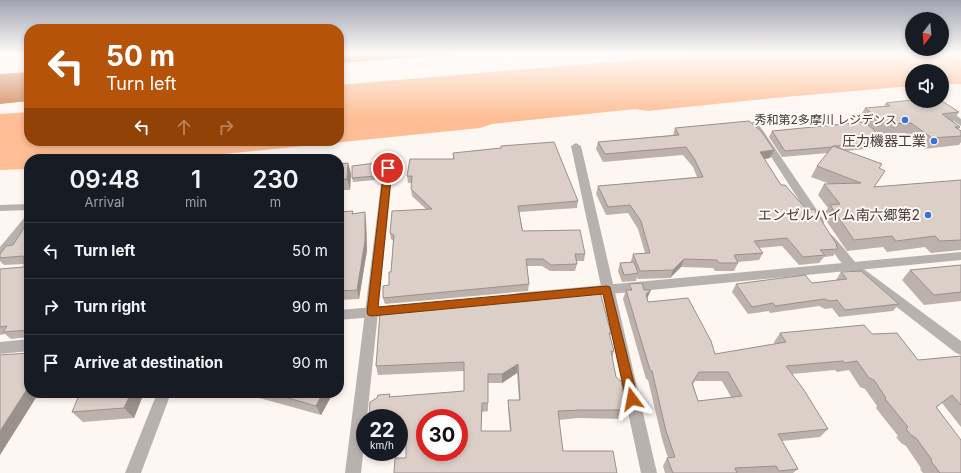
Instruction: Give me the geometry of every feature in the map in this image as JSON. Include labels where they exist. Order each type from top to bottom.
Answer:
[{"type":"street","points":[[941,108],[961,123]]},
{"type":"street","points":[[754,124],[843,257],[853,267],[961,349]]},
{"type":"street","points":[[576,146],[649,473]]},
{"type":"street","points":[[353,473],[388,168]]},
{"type":"street","points":[[0,208],[24,207]]},
{"type":"street","points":[[0,255],[24,226]]},
{"type":"street","points":[[502,300],[961,256]]},
{"type":"street","points":[[344,315],[408,308]]},
{"type":"street","points":[[0,348],[24,346]]},
{"type":"street","points":[[133,473],[162,398]]},
{"type":"shaded area","points":[[0,75],[24,75],[24,102],[0,104]]},
{"type":"shaded area","points":[[456,75],[905,75],[905,87],[648,111],[635,109],[492,124],[480,128],[344,142],[344,85]]},
{"type":"shaded area","points":[[949,75],[961,75],[961,84],[949,84]]},
{"type":"shaded area","points":[[24,112],[24,146],[303,146],[225,154],[24,154],[24,169],[0,170],[0,114]]},
{"type":"building","points":[[905,101],[905,108],[949,108],[949,106],[959,112],[942,114],[960,127],[955,127],[961,131],[961,136],[932,138],[911,123],[886,124],[865,108],[890,106],[886,103]]},
{"type":"building","points":[[749,121],[761,131],[774,150],[760,152],[781,185],[785,185],[807,210],[814,209],[837,245],[838,249],[820,250],[825,255],[803,257],[787,238],[754,241],[763,253],[734,255],[738,263],[719,263],[717,260],[684,259],[673,270],[640,271],[633,254],[650,253],[641,221],[630,205],[608,207],[598,186],[703,177],[695,160],[686,147],[605,154],[598,142],[679,135],[675,128]]},
{"type":"building","points":[[865,122],[886,141],[785,151],[772,131]]},
{"type":"building","points":[[554,142],[578,201],[518,206],[522,229],[523,231],[580,230],[585,254],[575,254],[577,264],[551,265],[543,259],[526,259],[529,284],[383,298],[383,286],[389,285],[389,272],[391,272],[394,235],[390,233],[392,211],[432,209],[411,189],[412,176],[407,176],[410,159],[454,159],[453,153],[501,148],[501,146]]},
{"type":"building","points":[[833,146],[882,164],[879,168],[885,171],[874,187],[961,180],[961,240],[940,241],[935,236],[896,241],[892,236],[854,240],[830,205],[840,204],[824,184],[861,183],[817,166]]},
{"type":"building","points":[[344,163],[348,163],[347,179],[344,179]]},
{"type":"building","points":[[376,163],[375,176],[352,178],[352,166]]},
{"type":"building","points":[[353,211],[352,214],[365,212],[365,241],[357,290],[344,291],[344,212]]},
{"type":"building","points":[[24,228],[24,258],[23,256],[0,258],[0,254],[6,246],[13,245]]},
{"type":"building","points":[[634,262],[638,273],[624,275],[620,263]]},
{"type":"building","points":[[961,265],[961,292],[934,295],[910,270]]},
{"type":"building","points":[[24,267],[24,330],[3,332],[7,326],[0,327],[0,269]]},
{"type":"building","points":[[861,271],[899,304],[845,310],[837,300],[830,301],[824,299],[775,306],[773,303],[752,307],[736,284],[805,275],[812,283],[847,279],[841,272]]},
{"type":"building","points":[[642,283],[644,290],[651,290],[646,294],[648,302],[688,298],[711,341],[715,354],[786,342],[780,333],[864,325],[872,334],[897,333],[918,360],[961,356],[961,405],[952,395],[936,407],[961,440],[961,473],[940,473],[916,438],[906,429],[908,427],[885,399],[886,398],[874,380],[869,378],[857,361],[845,363],[843,361],[786,366],[804,390],[828,429],[778,434],[798,469],[779,471],[776,466],[735,468],[737,473],[673,473],[667,458],[675,457],[666,431],[652,371],[650,370],[626,290],[632,290],[629,284]],"holes":[[[699,372],[728,372],[742,396],[698,401],[692,383]]]},
{"type":"building","points":[[600,292],[611,333],[609,333],[614,351],[611,351],[616,377],[621,381],[627,410],[558,411],[563,451],[613,451],[617,473],[394,473],[395,461],[408,461],[408,409],[370,409],[370,402],[377,398],[378,395],[390,394],[389,397],[464,391],[464,362],[376,366],[380,313],[383,313],[383,308],[531,294],[532,299],[559,298]],"holes":[[[518,364],[520,400],[508,400],[511,431],[481,431],[482,403],[488,403],[488,374],[502,374]]]},
{"type":"building","points":[[24,353],[24,394],[0,431],[0,355]]},
{"type":"building","points":[[78,398],[129,398],[124,408],[72,412]]},
{"type":"building","points":[[288,398],[320,398],[316,406]]},
{"type":"place","name":"秀和第2多摩川 レジデンス","points":[[905,120]]},
{"type":"place","name":"圧力機器工業","points":[[934,141]]},
{"type":"place","name":"エンゼルハイム南六郷第2","points":[[928,215]]},
{"type":"route","points":[[388,168],[372,312],[607,290],[632,399]]}]
